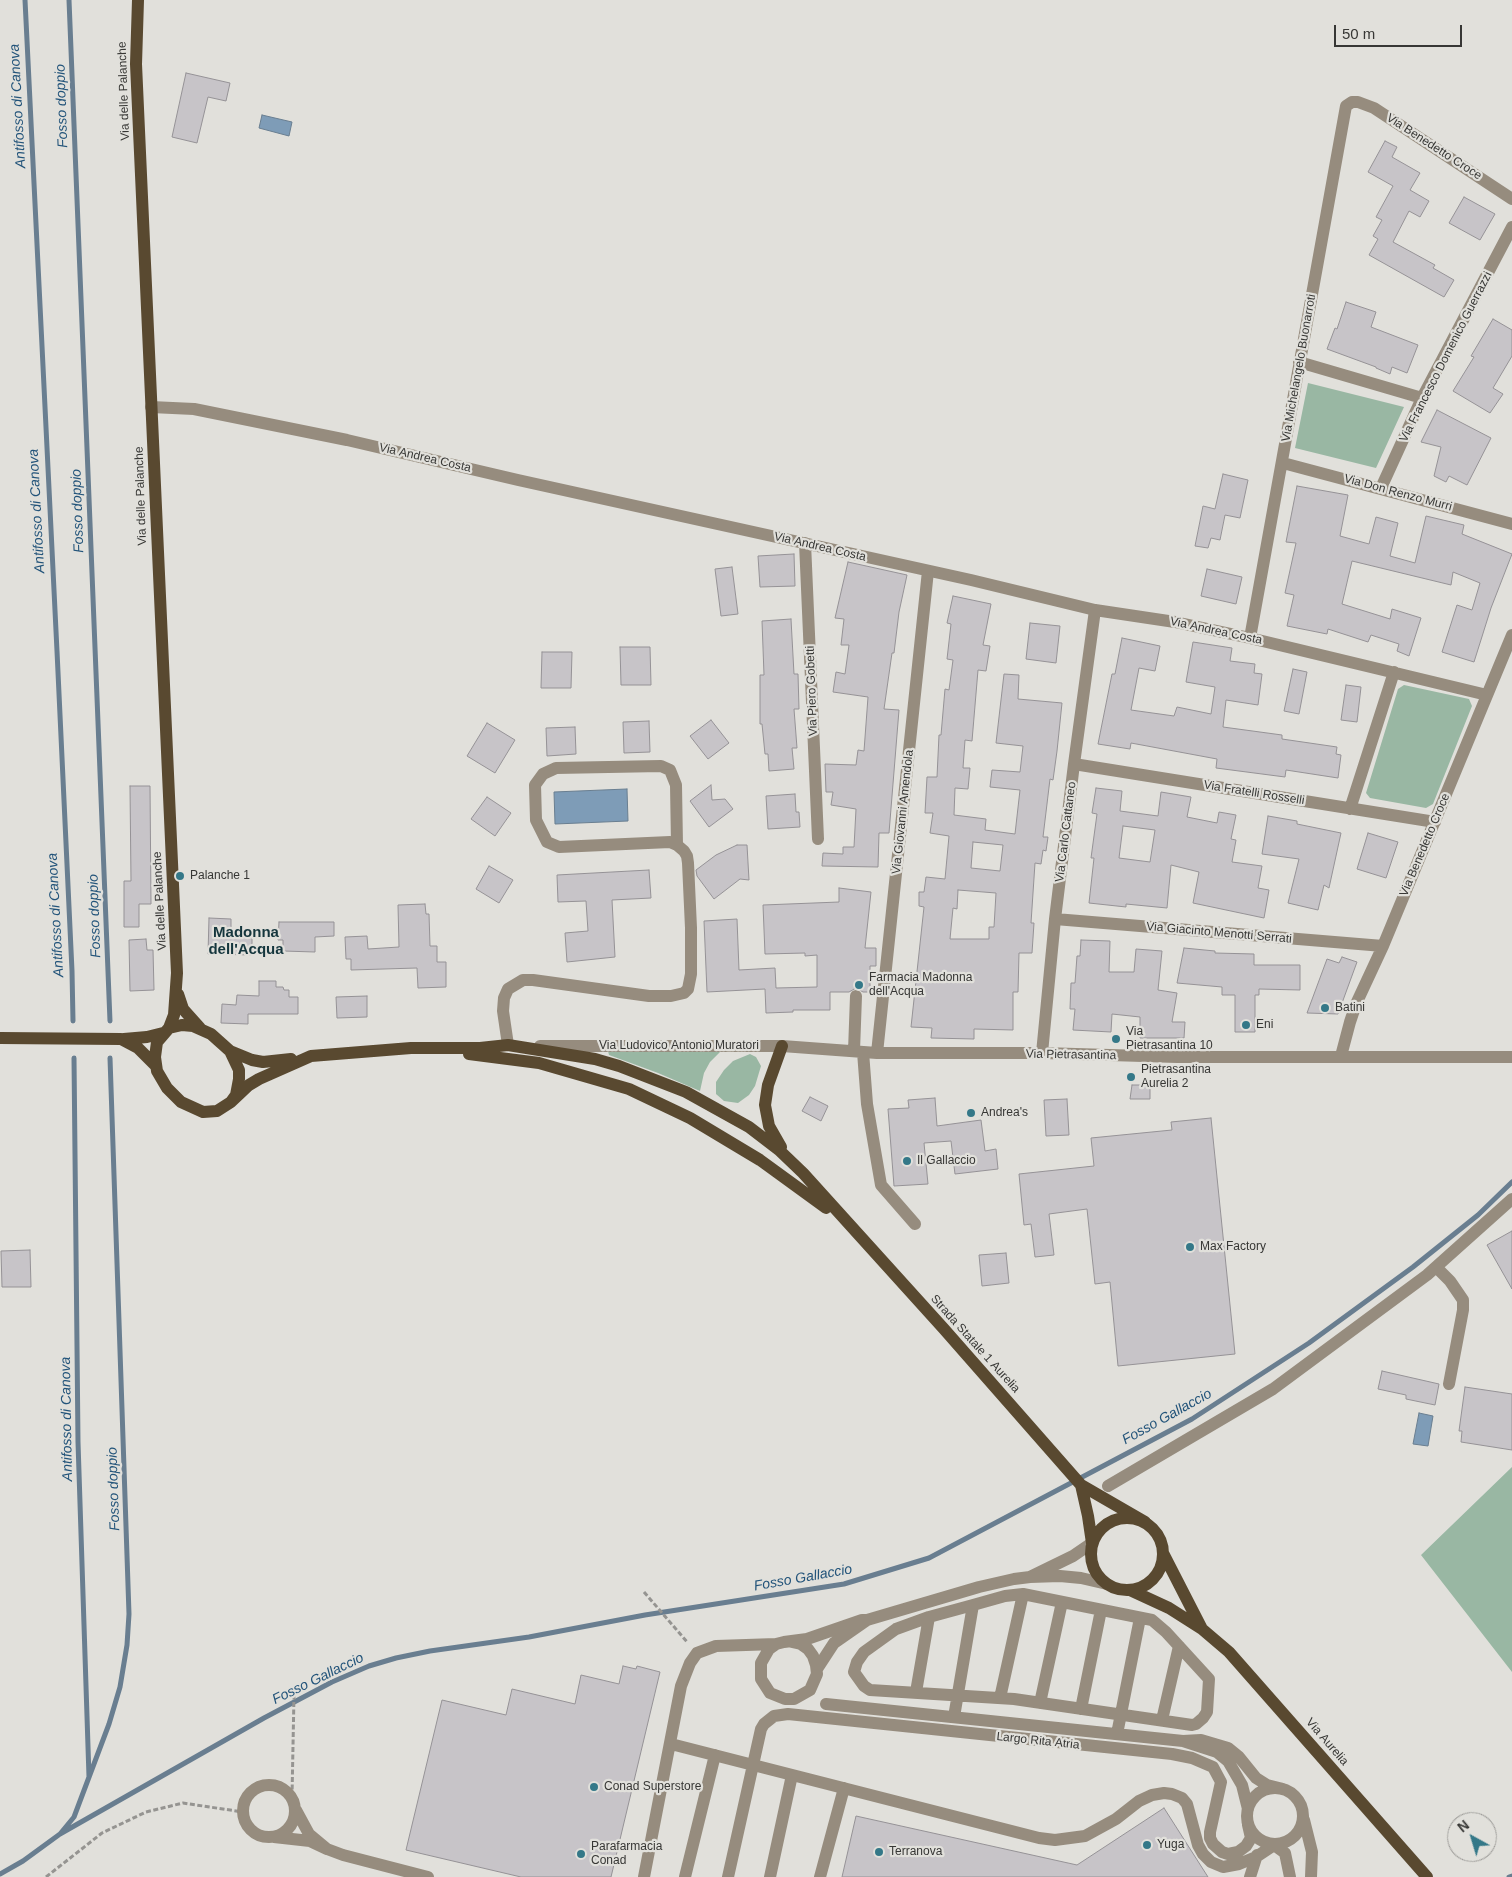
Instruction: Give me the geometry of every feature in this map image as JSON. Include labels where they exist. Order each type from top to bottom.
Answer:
[{"type":"main road","name":"Via delle Palanche","points":[[138,0],[136,64],[177,991],[174,1015],[166,1031]]},
{"type":"main road","name":"Via delle Palanche","points":[[177,991],[183,1009],[200,1028]]},
{"type":"main road","points":[[0,1038],[136,1038],[182,1025],[200,1028],[211,1034],[230,1051],[252,1060],[263,1062],[311,1056]]},
{"type":"main road","points":[[166,1031],[158,1042],[155,1057],[161,1079],[174,1096],[192,1108],[203,1112],[217,1111],[232,1102],[236,1095],[240,1079],[239,1070],[230,1051]]},
{"type":"main road","points":[[121,1039],[138,1048],[156,1066]]},
{"type":"main road","name":"Strada Statale 1 Aurelia","points":[[232,1102],[249,1084],[311,1056],[423,1048],[513,1046],[595,1059],[619,1066],[686,1092],[749,1127],[795,1165],[944,1329],[1081,1485]]},
{"type":"main road","points":[[782,1046],[768,1085],[766,1113],[774,1137],[795,1165]]},
{"type":"main road","name":"Strada Statale 1 Aurelia","points":[[423,1048],[539,1063],[629,1089],[690,1118],[760,1160],[846,1223]]},
{"type":"main road","points":[[1081,1485],[1145,1522],[1158,1536],[1163,1553],[1161,1567],[1154,1578],[1143,1586],[1122,1590],[1107,1584],[1094,1570],[1090,1552],[1098,1531],[1114,1520],[1127,1517],[1145,1522]]},
{"type":"main road","points":[[1081,1485],[1092,1543]]},
{"type":"main road","name":"Via Aurelia","points":[[1163,1553],[1202,1629]]},
{"type":"main road","name":"Via Aurelia","points":[[1130,1590],[1169,1608],[1202,1629],[1229,1652],[1428,1877]]},
{"type":"street","name":"Via Benedetto Croce","points":[[1352,102],[1363,103],[1374,108],[1512,199]]},
{"type":"street","name":"Via Michelangelo Buonarroti","points":[[1250,638],[1345,110],[1347,104],[1352,102]]},
{"type":"street","name":"Via Francesco Domenico Guerrazzi","points":[[1382,488],[1422,398],[1512,227]]},
{"type":"street","points":[[1299,362],[1422,398]]},
{"type":"street","name":"Via Andrea Costa","points":[[151,408],[194,410],[348,440],[1095,610],[1175,622],[1250,638],[1487,695]]},
{"type":"street","name":"Via Don Renzo Murri","points":[[1283,462],[1512,524]]},
{"type":"street","name":"Via Piero Gobetti","points":[[806,543],[818,839]]},
{"type":"street","name":"Via Giovanni Amendola","points":[[877,1053],[928,571]]},
{"type":"street","name":"Via Carlo Cattaneo","points":[[1042,1054],[1055,919],[1095,610]]},
{"type":"street","name":"Via Benedetto Croce","points":[[1341,1056],[1356,1004],[1383,946],[1512,635]]},
{"type":"street","points":[[1350,809],[1394,672]]},
{"type":"street","name":"Via Fratelli Rosselli","points":[[1074,764],[1435,822]]},
{"type":"street","points":[[513,1046],[503,1011],[504,998],[508,989],[524,980],[649,996],[671,996],[684,993],[688,989],[691,974],[691,928],[687,856],[677,845],[670,842],[559,847],[547,842],[536,820],[535,785],[542,774],[556,768],[661,766],[670,770],[676,786],[677,845]]},
{"type":"street","name":"Via Giacinto Menotti Serrati","points":[[1055,919],[1383,946]]},
{"type":"street","points":[[856,996],[858,1051],[881,1185],[914,1224]]},
{"type":"street","name":"Via Ludovico Antonio Muratori","points":[[513,1046],[782,1046],[839,1050]]},
{"type":"street","name":"Via Pietrasantina","points":[[839,1050],[877,1053],[1042,1054],[1177,1058],[1341,1056],[1512,1057]]},
{"type":"street","points":[[1108,1486],[1273,1389],[1436,1266],[1512,1199]]},
{"type":"street","points":[[1436,1266],[1450,1281],[1463,1300],[1463,1310],[1449,1384]]},
{"type":"street","points":[[1030,1577],[1072,1556],[1092,1543]]},
{"type":"street","points":[[644,1877],[681,1686],[690,1663],[697,1653],[716,1646],[776,1644],[807,1639],[862,1620],[1014,1579],[1060,1576],[1081,1578],[1107,1584]]},
{"type":"street","points":[[1000,1698],[1023,1594]]},
{"type":"street","points":[[1023,1594],[1062,1602],[1152,1620],[1160,1626],[1209,1679],[1207,1712],[1196,1724],[1000,1698],[870,1690],[864,1686],[854,1672],[856,1662],[864,1652],[880,1640],[896,1629],[929,1617],[1005,1596],[1023,1594]]},
{"type":"street","points":[[1040,1703],[1062,1602]]},
{"type":"street","points":[[954,1717],[973,1605]]},
{"type":"street","points":[[1081,1709],[1101,1610]]},
{"type":"street","points":[[916,1692],[929,1617]]},
{"type":"street","points":[[1117,1734],[1140,1618]]},
{"type":"street","points":[[776,1644],[764,1655],[760,1671],[764,1686],[770,1693],[785,1699],[794,1699],[810,1690],[822,1659],[834,1643],[867,1620]]},
{"type":"street","points":[[792,1642],[801,1644],[813,1656],[817,1671],[818,1688],[826,1704],[839,1714],[857,1723]]},
{"type":"street","points":[[1162,1720],[1179,1646]]},
{"type":"street","points":[[826,1704],[1183,1741],[1201,1740],[1228,1748],[1239,1757],[1256,1778],[1267,1785],[1290,1792],[1301,1804],[1312,1852],[1311,1877]]},
{"type":"street","name":"Largo Rita Atria","points":[[728,1877],[761,1729],[774,1716],[788,1714],[857,1723],[1172,1754],[1204,1762],[1213,1767],[1221,1782],[1210,1838],[1217,1849],[1228,1854],[1238,1852],[1246,1846],[1251,1838],[1248,1825],[1248,1809],[1242,1786],[1228,1761],[1217,1752],[1183,1741]]},
{"type":"street","points":[[671,1744],[1008,1831],[1055,1840],[1085,1836],[1116,1819],[1139,1801],[1152,1795],[1172,1794],[1182,1798],[1187,1804],[1196,1839],[1203,1854],[1211,1862],[1230,1872],[1274,1845],[1291,1840],[1300,1831],[1304,1820]]},
{"type":"street","points":[[685,1877],[715,1755]]},
{"type":"street","points":[[770,1877],[792,1775]]},
{"type":"street","points":[[296,1810],[288,1829],[276,1836],[262,1836],[251,1829],[243,1812],[244,1804],[254,1790],[261,1786],[278,1786],[286,1790],[292,1797],[296,1810],[309,1834],[327,1849]]},
{"type":"street","points":[[820,1877],[844,1788]]},
{"type":"street","points":[[1248,1809],[1255,1796],[1261,1792],[1275,1788],[1283,1789]]},
{"type":"street","points":[[1248,1825],[1258,1838],[1274,1845],[1284,1853],[1290,1877]]},
{"type":"street","points":[[269,1836],[310,1841],[343,1855],[428,1877]]},
{"type":"street","points":[[1250,1877],[1257,1855]]},
{"type":"path","points":[[644,1592],[697,1653]]},
{"type":"path","points":[[292,1797],[294,1695]]},
{"type":"path","points":[[46,1877],[102,1833],[146,1812],[183,1803],[243,1812]]},
{"type":"green space","points":[[1308,383],[1404,407],[1376,468],[1295,448]]},
{"type":"green space","points":[[1404,685],[1469,699],[1472,706],[1433,804],[1426,808],[1370,798],[1366,793],[1398,689]]},
{"type":"green space","points":[[608,1051],[720,1052],[710,1062],[704,1073],[700,1091],[609,1055]]},
{"type":"green space","points":[[750,1054],[756,1057],[761,1066],[755,1086],[749,1095],[738,1103],[724,1101],[716,1094],[716,1082],[733,1061]]},
{"type":"green space","points":[[1512,1467],[1512,1672],[1421,1555]]},
{"type":"water","points":[[262,115],[292,122],[289,136],[259,128]]},
{"type":"water","points":[[627,789],[628,821],[555,824],[554,792]]},
{"type":"water","points":[[1419,1413],[1433,1416],[1428,1446],[1413,1444]]},
{"type":"building","points":[[186,73],[230,83],[226,101],[208,97],[197,143],[172,137]]},
{"type":"building","points":[[1385,141],[1397,147],[1392,157],[1420,173],[1410,190],[1429,201],[1420,217],[1409,211],[1393,242],[1435,265],[1433,268],[1454,280],[1444,297],[1369,255],[1378,239],[1373,236],[1382,220],[1376,217],[1393,186],[1368,172]]},
{"type":"building","points":[[1464,197],[1495,214],[1480,240],[1449,223]]},
{"type":"building","points":[[1346,302],[1376,312],[1371,327],[1418,345],[1407,373],[1392,367],[1390,374],[1327,349],[1335,328],[1337,329]]},
{"type":"building","points":[[1493,319],[1512,330],[1512,356],[1493,388],[1503,394],[1490,413],[1453,391],[1474,357],[1471,356]]},
{"type":"building","points":[[1437,410],[1491,438],[1467,485],[1449,476],[1446,482],[1434,476],[1441,447],[1421,442]]},
{"type":"building","points":[[1223,474],[1248,480],[1240,518],[1225,515],[1220,540],[1211,538],[1208,548],[1195,546],[1203,506],[1215,509]]},
{"type":"building","points":[[1297,486],[1348,495],[1340,536],[1369,544],[1376,517],[1398,523],[1390,556],[1415,563],[1426,516],[1464,525],[1462,534],[1512,554],[1491,608],[1474,662],[1442,652],[1457,605],[1472,610],[1480,583],[1453,572],[1451,585],[1352,561],[1342,604],[1390,619],[1392,609],[1421,618],[1409,656],[1397,651],[1399,644],[1371,635],[1368,642],[1328,629],[1327,634],[1287,626],[1294,595],[1285,593],[1296,543],[1286,542]]},
{"type":"building","points":[[794,554],[795,586],[760,587],[758,556]]},
{"type":"building","points":[[848,562],[907,575],[899,612],[884,709],[899,710],[889,833],[879,833],[878,867],[822,866],[823,853],[843,854],[843,847],[854,847],[856,809],[831,805],[833,792],[826,792],[825,764],[856,765],[858,750],[864,751],[868,697],[833,692],[836,672],[845,674],[849,645],[841,645],[844,619],[835,618]]},
{"type":"building","points":[[732,567],[738,614],[721,616],[715,569]]},
{"type":"building","points":[[1207,569],[1242,577],[1236,604],[1201,596]]},
{"type":"building","points":[[953,596],[991,604],[983,645],[990,646],[986,671],[978,670],[972,741],[965,740],[963,768],[970,768],[968,789],[955,788],[954,815],[986,819],[985,830],[1015,834],[1020,790],[990,787],[992,770],[1020,772],[1023,746],[996,743],[1004,674],[1019,675],[1018,699],[1062,703],[1053,780],[1050,779],[1043,837],[1048,837],[1046,851],[1043,850],[1041,864],[1035,863],[1031,923],[1034,923],[1032,953],[1019,953],[1018,992],[1013,992],[1013,1030],[974,1029],[974,1039],[931,1038],[932,1028],[911,1027],[924,907],[919,906],[919,892],[924,892],[926,877],[945,879],[949,836],[930,833],[933,813],[925,813],[927,777],[937,777],[939,735],[941,735],[945,689],[949,690],[953,660],[947,659],[951,624],[947,623]],"holes":[[[973,842],[1003,845],[1000,871],[971,868]],[[958,890],[996,893],[994,927],[989,927],[989,939],[950,939],[953,908],[957,909]]]},
{"type":"building","points":[[791,619],[794,674],[798,674],[799,709],[794,709],[797,748],[792,748],[794,769],[769,771],[768,754],[765,754],[762,724],[760,724],[760,675],[764,675],[762,621]]},
{"type":"building","points":[[1030,623],[1060,626],[1056,663],[1026,659]]},
{"type":"building","points":[[1122,638],[1160,646],[1155,671],[1139,668],[1131,710],[1174,716],[1177,707],[1211,714],[1215,687],[1186,682],[1193,642],[1232,648],[1230,661],[1255,664],[1254,673],[1262,674],[1258,705],[1226,700],[1223,727],[1282,735],[1282,739],[1337,747],[1336,754],[1341,755],[1338,778],[1286,770],[1285,777],[1216,768],[1217,759],[1131,743],[1130,749],[1098,744],[1112,674],[1115,674]]},
{"type":"building","points":[[620,647],[650,647],[651,685],[621,685]]},
{"type":"building","points":[[542,652],[572,652],[571,688],[541,688]]},
{"type":"building","points":[[1293,669],[1307,672],[1299,714],[1284,711]]},
{"type":"building","points":[[1346,685],[1361,687],[1357,722],[1341,720]]},
{"type":"building","points":[[711,720],[729,743],[708,759],[690,736]]},
{"type":"building","points":[[649,721],[650,752],[624,753],[623,722]]},
{"type":"building","points":[[487,723],[515,740],[495,773],[467,756]]},
{"type":"building","points":[[575,727],[576,754],[547,756],[546,728]]},
{"type":"building","points":[[711,785],[712,800],[725,799],[733,809],[709,827],[690,801]]},
{"type":"building","points":[[130,786],[150,786],[151,904],[139,904],[139,927],[124,927],[124,881],[131,881]]},
{"type":"building","points":[[1096,788],[1122,791],[1120,811],[1158,816],[1161,792],[1191,797],[1187,817],[1217,823],[1219,812],[1236,815],[1231,839],[1236,840],[1232,862],[1262,866],[1258,888],[1269,890],[1264,918],[1193,903],[1199,872],[1171,865],[1167,908],[1126,904],[1126,907],[1089,903],[1094,858],[1091,858],[1097,814],[1092,813]],"holes":[[[1123,826],[1155,830],[1150,862],[1119,858]]]},
{"type":"building","points":[[795,794],[796,812],[799,812],[800,827],[768,829],[766,796]]},
{"type":"building","points":[[487,797],[511,813],[495,836],[471,819]]},
{"type":"building","points":[[1268,816],[1297,821],[1297,824],[1341,833],[1329,888],[1324,885],[1318,910],[1288,903],[1299,859],[1262,854]]},
{"type":"building","points":[[1368,833],[1398,842],[1386,878],[1357,869]]},
{"type":"building","points":[[737,845],[747,845],[749,880],[740,879],[714,899],[697,876],[696,870],[716,855]]},
{"type":"building","points":[[489,866],[513,880],[499,903],[476,889]]},
{"type":"building","points":[[649,870],[651,898],[612,900],[615,957],[567,962],[565,933],[588,931],[586,901],[558,902],[557,875]]},
{"type":"building","points":[[839,888],[871,892],[865,948],[876,948],[876,966],[870,966],[870,992],[863,992],[856,988],[849,992],[830,992],[830,1010],[793,1010],[793,1012],[766,1013],[765,989],[707,992],[704,921],[737,919],[739,970],[775,968],[776,988],[817,987],[817,955],[805,956],[805,953],[765,954],[763,905],[839,902]]},
{"type":"building","points":[[425,904],[426,914],[429,914],[430,946],[437,946],[437,962],[446,962],[446,987],[418,988],[417,968],[351,970],[351,959],[346,959],[345,937],[367,936],[368,949],[399,947],[398,905]]},
{"type":"building","points":[[209,918],[231,919],[231,936],[252,937],[252,955],[208,954]]},
{"type":"building","points":[[279,922],[334,922],[334,936],[315,937],[315,952],[283,951],[283,940],[278,940]]},
{"type":"building","points":[[146,939],[147,950],[153,950],[154,990],[130,991],[129,940]]},
{"type":"building","points":[[1081,940],[1110,941],[1109,972],[1134,972],[1136,949],[1162,951],[1158,990],[1177,993],[1172,1022],[1185,1022],[1184,1038],[1140,1038],[1140,1017],[1112,1014],[1111,1032],[1073,1030],[1075,1009],[1070,1009],[1071,983],[1075,983],[1077,956],[1080,956]]},
{"type":"building","points":[[1184,948],[1215,951],[1215,953],[1254,954],[1254,965],[1300,965],[1300,990],[1259,989],[1259,995],[1255,995],[1255,1032],[1235,1032],[1235,995],[1222,995],[1222,987],[1177,983]]},
{"type":"building","points":[[1342,957],[1357,962],[1338,1014],[1307,1013],[1327,959],[1339,963]]},
{"type":"building","points":[[259,981],[276,981],[276,987],[283,987],[284,990],[289,990],[289,997],[298,997],[298,1014],[248,1014],[248,1024],[221,1023],[222,1004],[236,1005],[237,995],[259,996]]},
{"type":"building","points":[[367,996],[367,1017],[337,1018],[336,997]]},
{"type":"building","points":[[1132,1085],[1150,1085],[1150,1099],[1130,1099]]},
{"type":"building","points":[[810,1097],[828,1106],[821,1121],[802,1111]]},
{"type":"building","points":[[935,1098],[937,1126],[981,1120],[985,1151],[996,1149],[998,1169],[955,1174],[951,1141],[924,1143],[928,1184],[894,1186],[888,1109],[909,1108],[908,1100]]},
{"type":"building","points":[[1067,1099],[1069,1135],[1046,1136],[1044,1100]]},
{"type":"building","points":[[1211,1118],[1235,1354],[1118,1366],[1110,1282],[1095,1284],[1087,1209],[1049,1214],[1054,1255],[1035,1257],[1031,1224],[1024,1225],[1019,1174],[1094,1166],[1091,1138],[1172,1130],[1171,1122]]},
{"type":"building","points":[[1512,1231],[1512,1289],[1487,1245]]},
{"type":"building","points":[[30,1250],[31,1287],[2,1287],[1,1251]]},
{"type":"building","points":[[1006,1253],[1009,1283],[982,1286],[979,1255]]},
{"type":"building","points":[[1382,1371],[1439,1384],[1435,1405],[1406,1399],[1406,1395],[1378,1389]]},
{"type":"building","points":[[1465,1387],[1512,1394],[1512,1450],[1461,1442],[1462,1431],[1459,1431]]},
{"type":"building","points":[[623,1666],[636,1669],[637,1666],[660,1672],[611,1877],[521,1877],[406,1850],[442,1700],[506,1715],[512,1689],[575,1704],[581,1675],[619,1684]]},
{"type":"building","points":[[1164,1808],[1208,1877],[842,1877],[856,1816],[1077,1865]]},
{"type":"waterway","name":"Antifosso di Canova","points":[[25,0],[73,1021]]},
{"type":"waterway","name":"Fosso doppio","points":[[69,0],[110,1021]]},
{"type":"waterway","name":"Antifosso di Canova","points":[[74,1058],[78,1442],[89,1777]]},
{"type":"waterway","name":"Fosso doppio","points":[[0,1874],[23,1861],[60,1834],[74,1817],[109,1724],[120,1687],[127,1645],[129,1614],[110,1058]]},
{"type":"waterway","name":"Fosso Gallaccio","points":[[60,1834],[264,1718],[332,1682],[369,1666],[430,1651],[529,1637],[645,1615],[844,1584],[929,1558],[1192,1419],[1309,1343],[1413,1267],[1478,1215],[1512,1182]]},
{"type":"place","name":"Palanche 1","points":[[180,876]]},
{"type":"place","name":"Farmacia Madonna dell'Acqua","points":[[859,985]]},
{"type":"place","name":"Batini","points":[[1325,1008]]},
{"type":"place","name":"Eni","points":[[1246,1025]]},
{"type":"place","name":"Via Pietrasantina 10","points":[[1116,1039]]},
{"type":"place","name":"Pietrasantina Aurelia 2","points":[[1131,1077]]},
{"type":"place","name":"Andrea's","points":[[971,1113]]},
{"type":"place","name":"Il Gallaccio","points":[[907,1161]]},
{"type":"place","name":"Max Factory","points":[[1190,1247]]},
{"type":"place","name":"Conad Superstore","points":[[594,1787]]},
{"type":"place","name":"Yuga","points":[[1147,1845]]},
{"type":"place","name":"Terranova","points":[[879,1852]]},
{"type":"place","name":"Parafarmacia Conad","points":[[581,1854]]},
{"type":"district","name":"Madonna dell'Acqua","points":[[246,942]]}]
